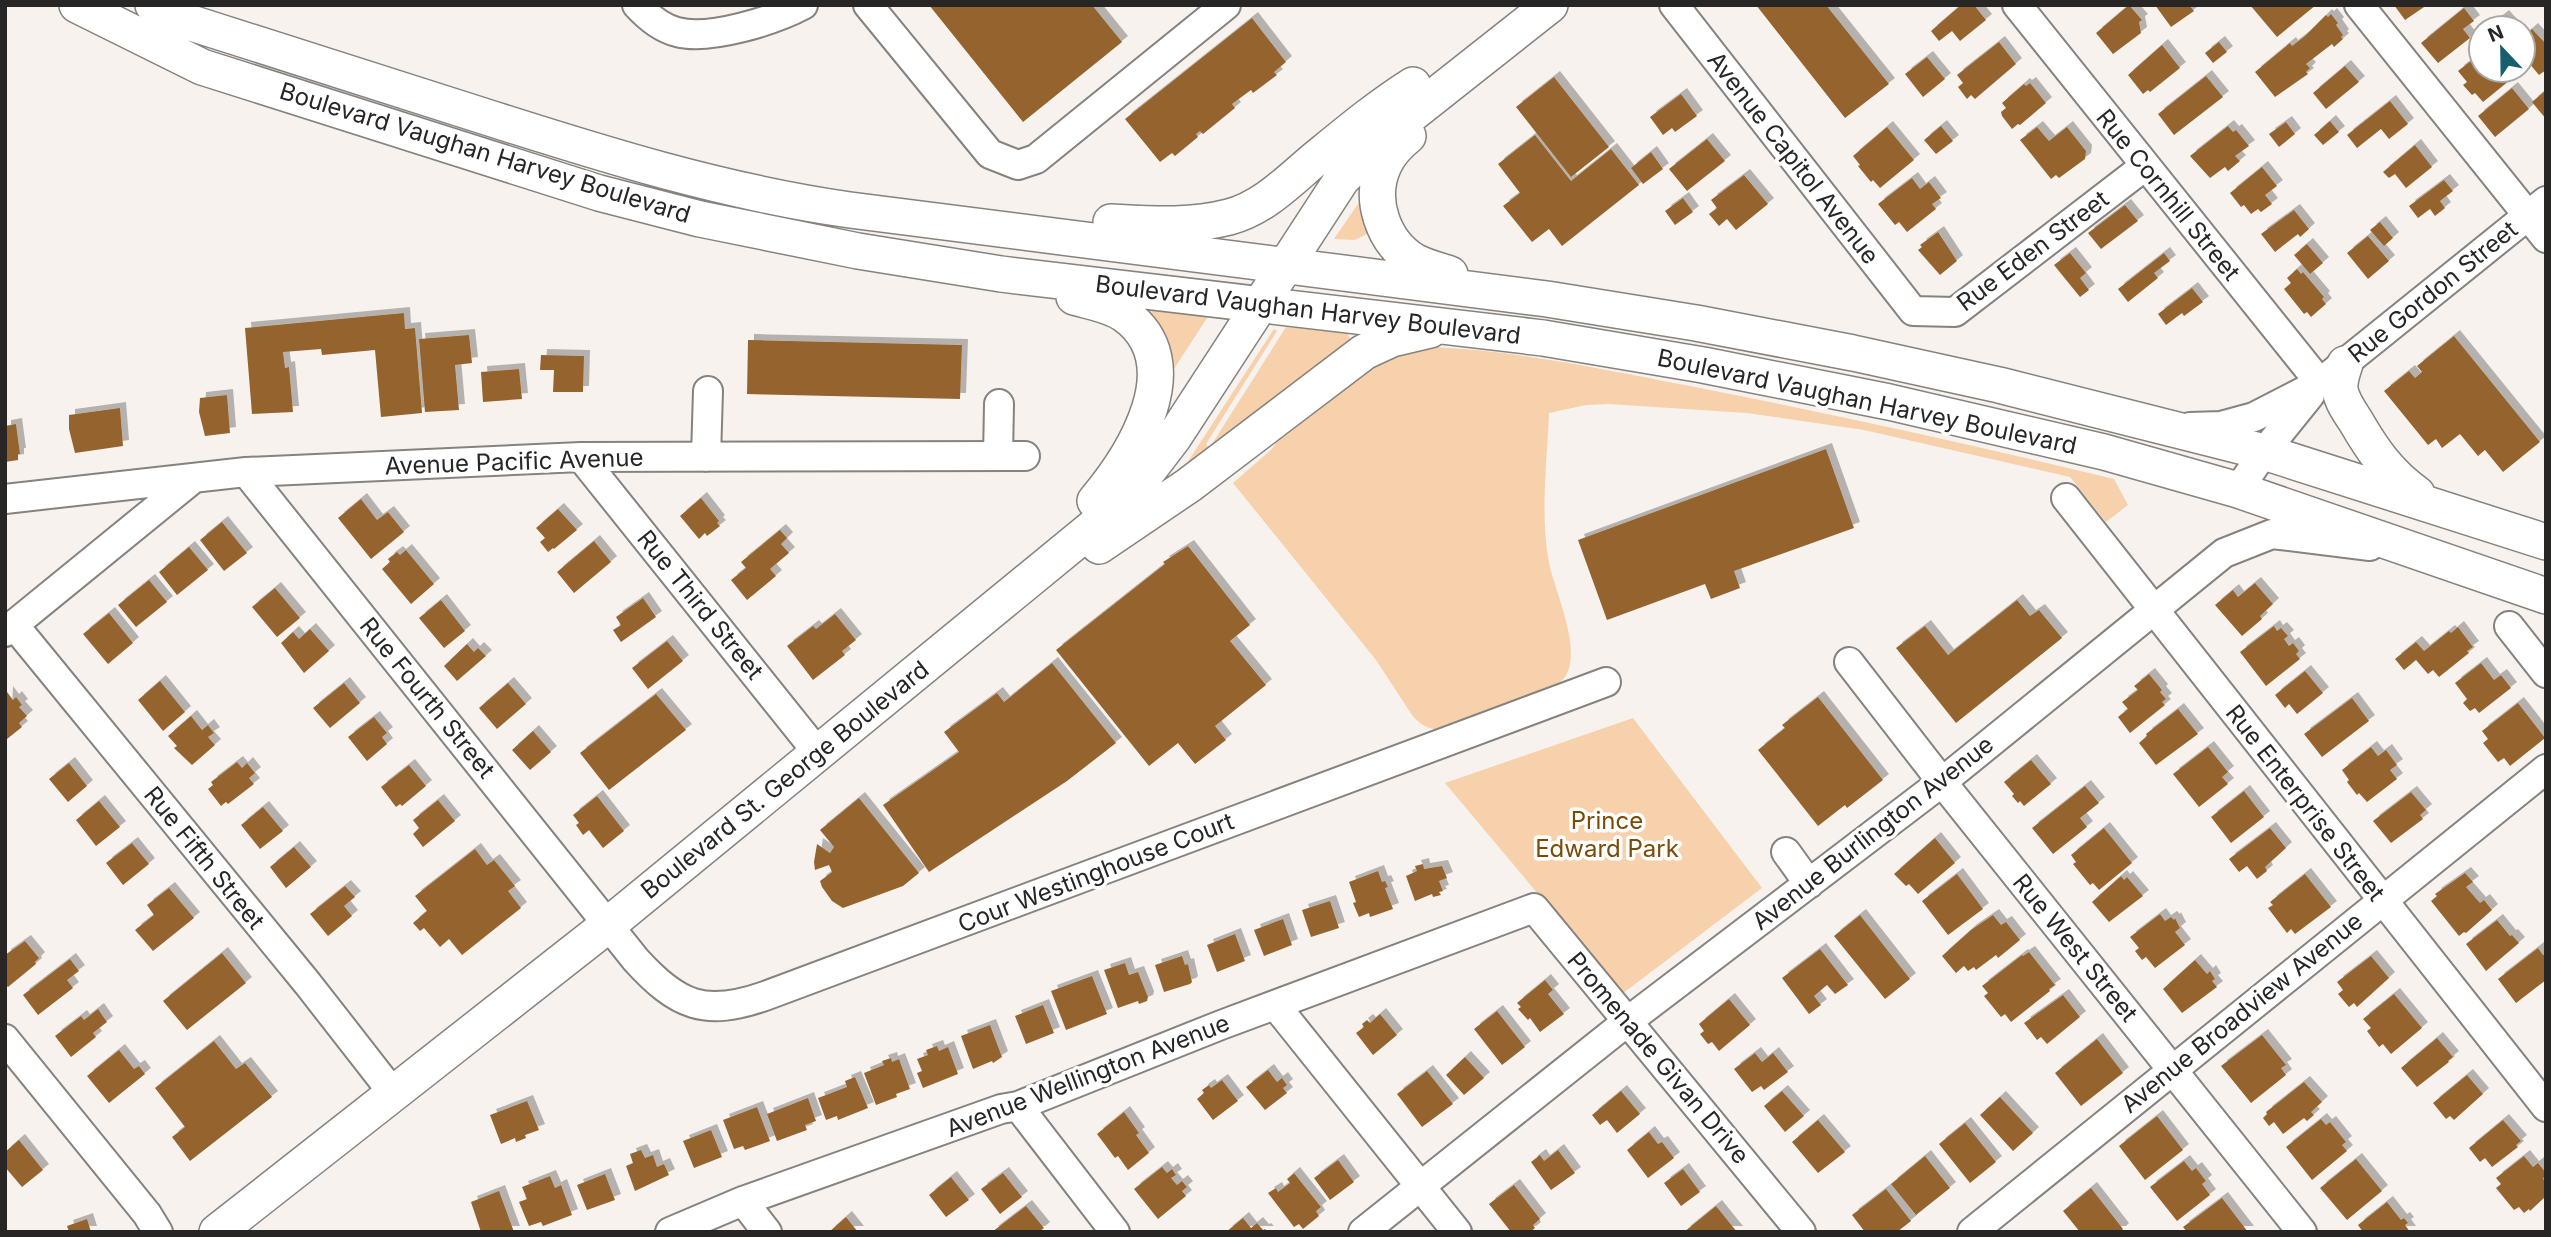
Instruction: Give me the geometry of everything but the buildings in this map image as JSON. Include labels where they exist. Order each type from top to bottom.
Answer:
[{"type":"main road","name":"Boulevard Vaughan Harvey Boulevard","points":[[77,5],[202,67],[599,193],[700,219],[795,239],[1001,274],[1543,338],[1663,358],[1889,402],[2105,452],[2238,490],[2546,596]]},
{"type":"main road","name":"Boulevard Vaughan Harvey Boulevard","points":[[153,5],[182,20],[588,150],[713,184],[804,204],[1547,299],[1853,352],[2264,452],[2546,542]]},
{"type":"main road","points":[[850,210],[1165,225],[1230,216],[1251,209],[1271,196],[1354,128],[1425,77],[1518,29],[1550,5]]},
{"type":"main road","points":[[1518,29],[1468,85],[1391,153],[1383,167],[1378,185],[1379,209],[1390,237],[1414,261],[1447,273],[1547,299]]},
{"type":"main road","name":"Boulevard St. George Boulevard","points":[[218,1232],[608,925],[1096,526],[1138,484],[1174,437],[1330,195],[1357,162],[1393,129],[1518,29]]},
{"type":"main road","points":[[937,656],[1095,500],[1122,465],[1139,436],[1153,396],[1155,373],[1151,349],[1144,335],[1124,314],[1001,274]]},
{"type":"main road","points":[[937,656],[1189,485],[1364,352],[1392,339],[1450,326]]},
{"type":"main road","points":[[2332,374],[2340,381],[2340,391],[2374,452],[2396,479],[2429,503]]},
{"type":"street","points":[[637,5],[650,19],[678,33],[726,33],[803,5]]},
{"type":"street","points":[[868,5],[990,154],[1018,165],[1036,159],[1226,5]]},
{"type":"street","name":"Avenue Capitol Avenue","points":[[1674,5],[1913,311]]},
{"type":"street","name":"Rue Cornhill Street","points":[[2017,5],[2145,166],[2332,374]]},
{"type":"street","points":[[2359,5],[2537,208],[2546,238]]},
{"type":"street","name":"Rue Eden Street","points":[[1913,311],[1955,312],[2145,166]]},
{"type":"street","name":"Rue Gordon Street","points":[[2238,490],[2264,452],[2332,374],[2537,208]]},
{"type":"street","name":"Rue Gordon Street","points":[[2170,427],[2221,426],[2245,419],[2332,374]]},
{"type":"street","points":[[706,457],[708,391]]},
{"type":"street","name":"Avenue Pacific Avenue","points":[[5,499],[246,472],[581,457],[1011,456],[999,404]]},
{"type":"street","name":"Rue Third Street","points":[[581,457],[818,753]]},
{"type":"street","name":"Rue Fourth Street","points":[[246,472],[608,925]]},
{"type":"street","points":[[10,629],[194,478]]},
{"type":"street","name":"Rue Enterprise Street","points":[[2066,498],[2546,1107]]},
{"type":"street","name":"Avenue Burlington Avenue","points":[[1363,1232],[1628,1021],[1942,782],[2224,552],[2272,534],[2418,552]]},
{"type":"street","points":[[2509,626],[2546,673]]},
{"type":"street","name":"Rue Fifth Street","points":[[10,629],[308,984],[393,1093]]},
{"type":"street","name":"Rue West Street","points":[[1849,662],[2302,1232]]},
{"type":"street","name":"Cour Westinghouse Court","points":[[608,925],[657,982],[683,1000],[715,1007],[746,1003],[1606,682]]},
{"type":"street","name":"Avenue Broadview Avenue","points":[[1972,1232],[2546,769]]},
{"type":"street","points":[[1786,852],[1809,884]]},
{"type":"street","name":"Promenade Givan Drive","points":[[1506,918],[1534,908],[1801,1232]]},
{"type":"street","name":"Avenue Wellington Avenue","points":[[670,1232],[743,1201],[1001,1109],[1018,1106],[1506,918]]},
{"type":"street","points":[[1276,1006],[1457,1232]]},
{"type":"street","points":[[5,1040],[147,1214],[158,1232]]},
{"type":"street","points":[[1018,1106],[1115,1232]]},
{"type":"street","points":[[743,1201],[767,1232]]},
{"type":"green space","points":[[1362,198],[1373,231],[1355,240],[1334,239]]},
{"type":"green space","points":[[1145,309],[1209,315],[1172,372],[1143,311]]},
{"type":"green space","points":[[1286,327],[1347,333],[1354,344],[1217,450],[1212,444]]},
{"type":"green space","points":[[1274,329],[1277,331],[1206,444],[1213,454],[1174,483]]},
{"type":"green space","points":[[1434,347],[1531,357],[1595,368],[1956,442],[2114,479],[2128,505],[2106,522],[2070,477],[1864,430],[1747,413],[1609,404],[1586,405],[1549,413],[1545,488],[1546,544],[1566,621],[1571,652],[1570,666],[1565,677],[1544,691],[1442,729],[1433,729],[1412,715],[1376,660],[1233,483],[1272,449],[1279,438],[1379,359]]},
{"type":"green space","name":"Prince Edward Park","points":[[1633,718],[1762,888],[1622,994],[1445,783]]}]
